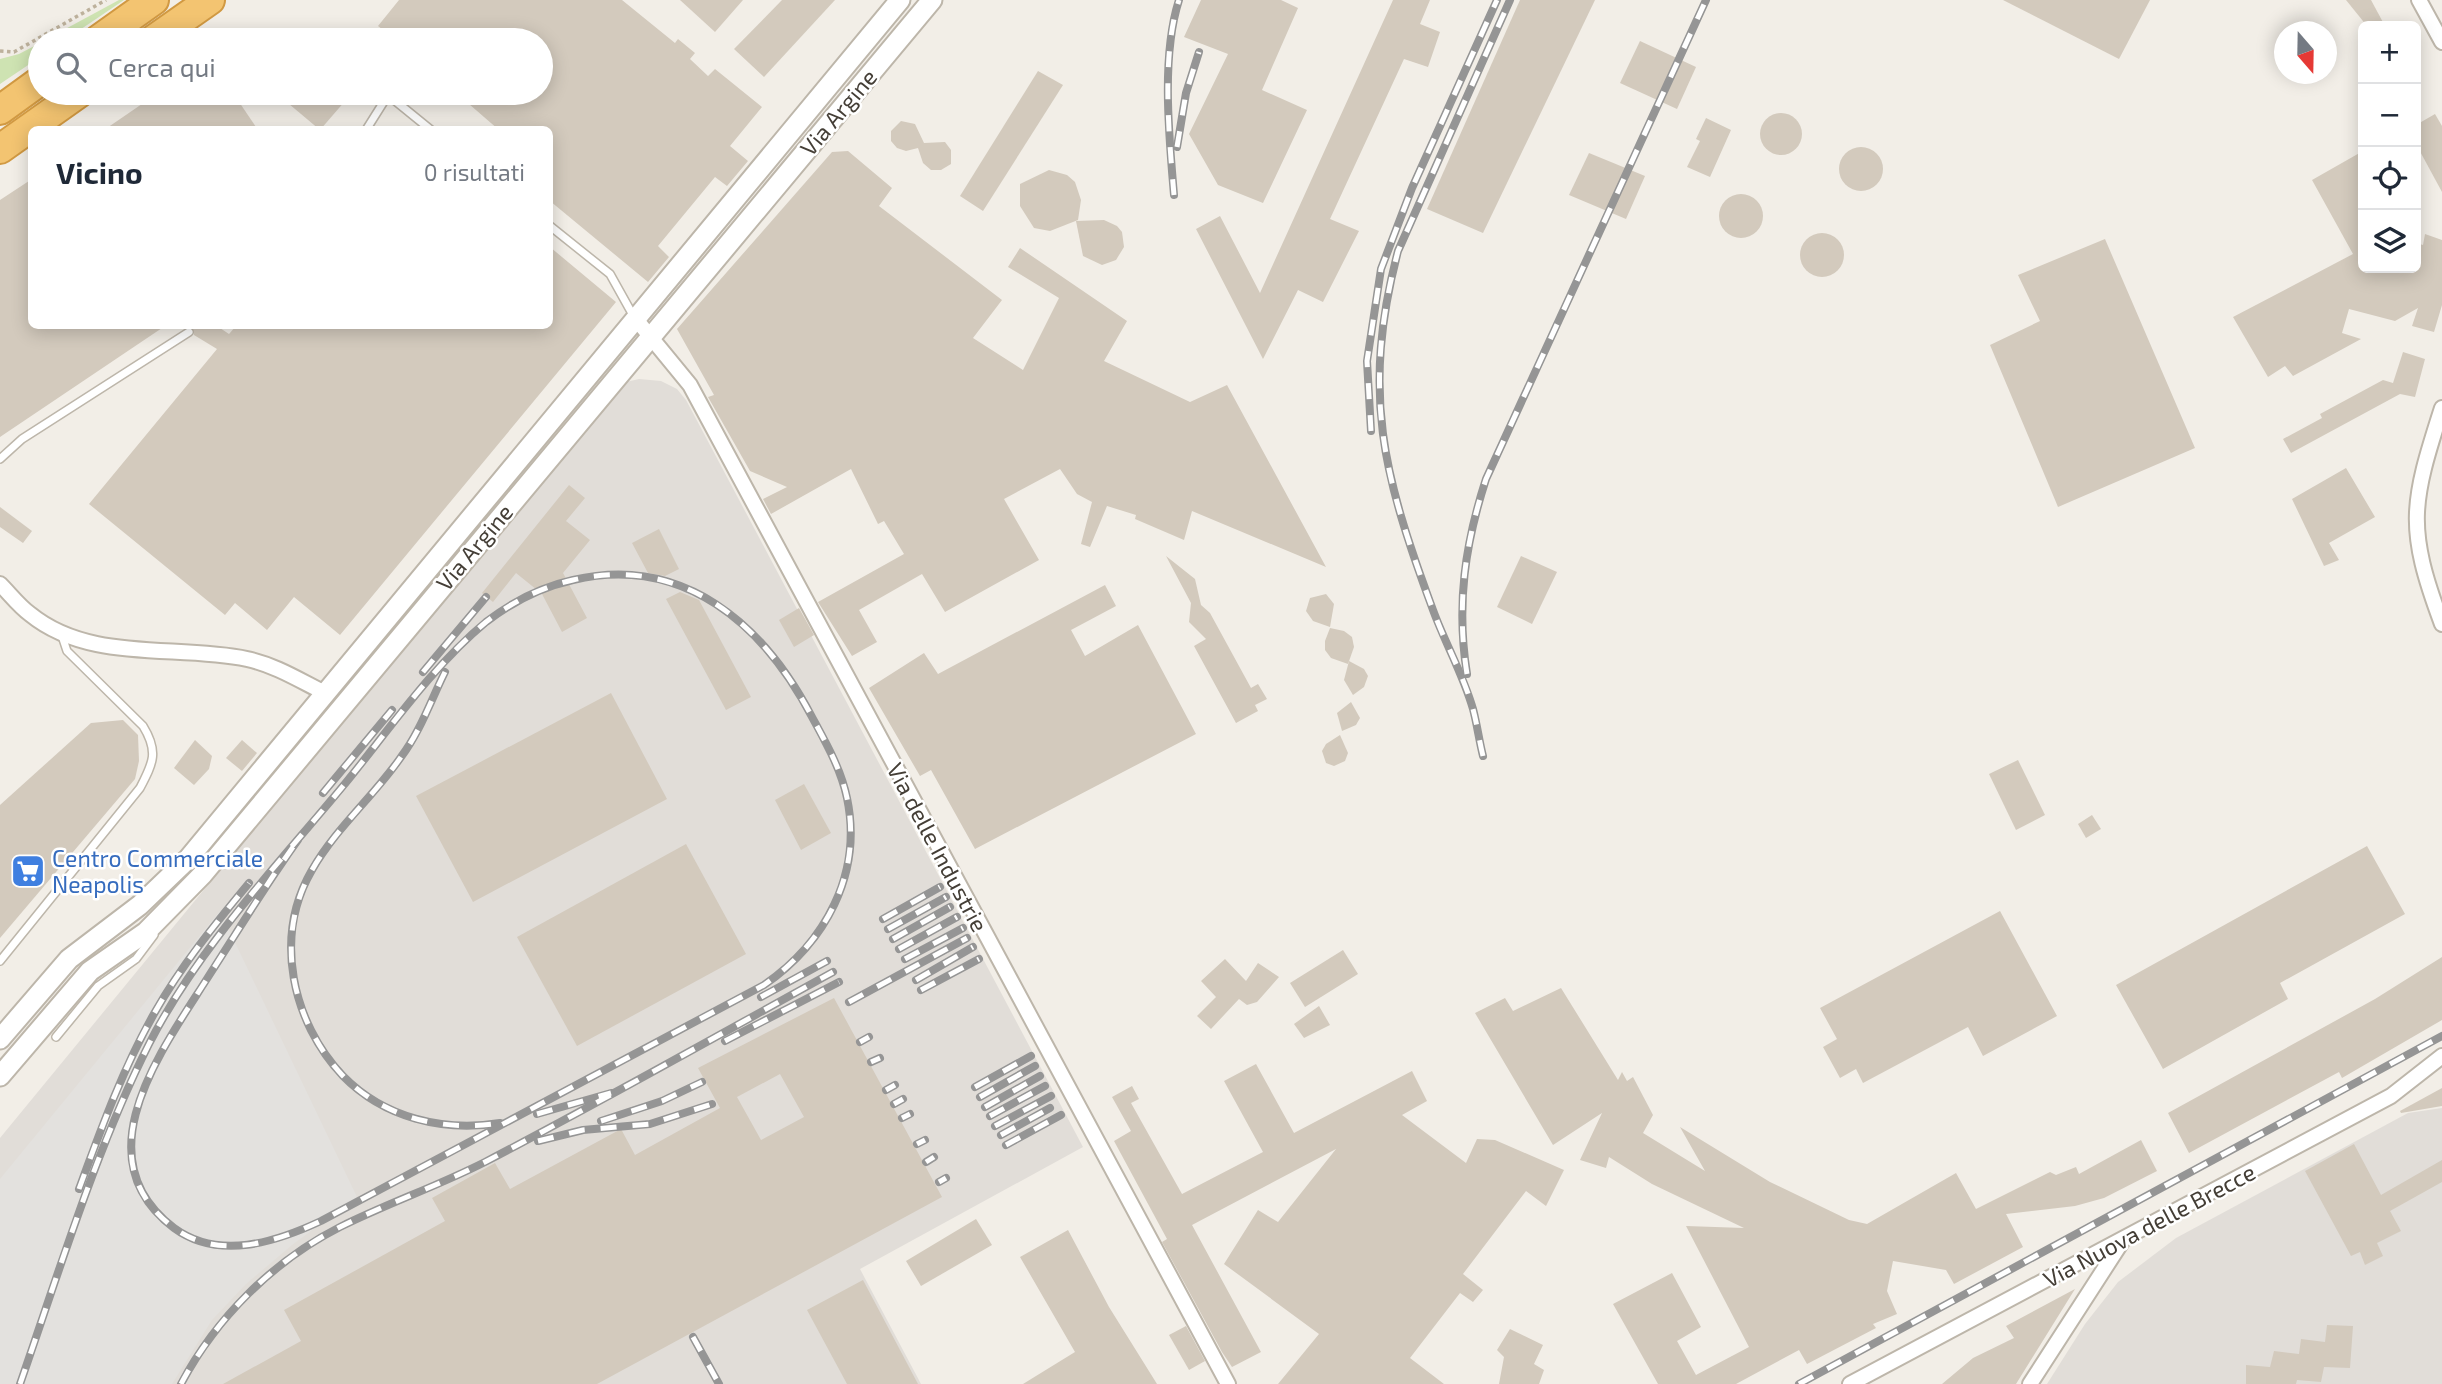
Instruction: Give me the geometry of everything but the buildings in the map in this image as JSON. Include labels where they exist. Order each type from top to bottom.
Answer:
[{"type":"highway","points":[[115,28],[154,0]]},
{"type":"highway","points":[[170,28],[210,0]]},
{"type":"highway","points":[[0,101],[28,86]]},
{"type":"highway","points":[[0,110],[28,89]]},
{"type":"highway","points":[[32,126],[62,105]]},
{"type":"highway","points":[[0,149],[28,129]]},
{"type":"street","name":"Via Argine","points":[[0,1039],[74,954],[141,905],[179,869],[900,0]]},
{"type":"street","name":"Via Argine","points":[[0,1076],[90,971],[146,932],[182,898],[932,0]]},
{"type":"street","points":[[2419,0],[2442,42]]},
{"type":"street","name":"Via delle Industrie","points":[[635,318],[690,385],[1228,1384]]},
{"type":"street","points":[[2442,408],[2419,480],[2415,506],[2419,555],[2442,624]]},
{"type":"street","points":[[0,584],[31,615],[61,632],[93,644],[245,659],[273,667],[325,693],[343,706]]},
{"type":"street","name":"Via Nuova delle Brecce","points":[[1850,1384],[2391,1096],[2442,1056]]},
{"type":"street","points":[[2030,1384],[2124,1239]]},
{"type":"lane","points":[[369,126],[382,105]]},
{"type":"lane","points":[[400,105],[426,126]]},
{"type":"lane","points":[[553,228],[610,274],[635,318]]},
{"type":"lane","points":[[0,459],[22,439],[189,332]]},
{"type":"lane","points":[[0,961],[140,788],[153,762],[152,740],[143,726],[67,651],[61,632]]},
{"type":"lane","points":[[56,1037],[98,986],[136,959],[182,898]]},
{"type":"path","points":[[56,28],[106,0]]},
{"type":"path","points":[[0,51],[14,52],[28,44]]},
{"type":"shaded area","points":[[639,379],[661,381],[677,389],[686,400],[1083,1147],[860,1269],[921,1384],[0,1384],[0,1138],[607,399],[626,382]]},
{"type":"shaded area","points":[[220,911],[357,1197],[292,1245],[246,1284],[212,1320],[172,1384],[0,1384],[0,1179]]},
{"type":"shaded area","points":[[2442,1108],[2442,1384],[2047,1384],[2085,1324],[2118,1282],[2176,1238],[2408,1113]]},
{"type":"green space","points":[[119,0],[124,0],[83,28],[67,28]]},
{"type":"green space","points":[[28,49],[28,65],[0,84],[0,59]]},
{"type":"railway","points":[[1174,195],[1168,71],[1173,22],[1179,0]]},
{"type":"railway","points":[[1371,431],[1367,361],[1381,269],[1412,188],[1497,0]]},
{"type":"railway","points":[[1483,756],[1469,696],[1416,562],[1390,475],[1380,391],[1381,348],[1398,251],[1510,0]]},
{"type":"railway","points":[[1467,674],[1462,624],[1464,575],[1486,479],[1706,0]]},
{"type":"railway","points":[[1177,147],[1186,93],[1199,52]]},
{"type":"railway","points":[[20,1384],[79,1211],[112,1126],[149,1044],[169,1008],[191,973],[241,907],[413,698],[448,658],[496,615],[527,596],[550,587],[573,580],[613,575],[650,578],[685,588],[716,604],[745,626],[793,684],[837,766],[847,798],[851,826],[844,879],[834,904],[805,949],[764,985],[321,1221],[267,1241],[247,1245],[210,1244],[191,1238],[174,1228],[146,1199],[133,1168],[132,1135],[140,1101],[172,1034],[298,840]]},
{"type":"railway","points":[[423,672],[486,597]]},
{"type":"railway","points":[[445,672],[408,747],[332,840],[312,870],[300,896],[293,923],[291,950],[294,978],[300,1005],[311,1030],[325,1054],[359,1090],[396,1112],[416,1119],[457,1125],[500,1123]]},
{"type":"railway","points":[[323,793],[392,710]]},
{"type":"railway","points":[[79,1189],[104,1121],[143,1033],[187,962],[249,883]]},
{"type":"railway","points":[[883,919],[940,887]]},
{"type":"railway","points":[[888,929],[946,897]]},
{"type":"railway","points":[[893,939],[950,907]]},
{"type":"railway","points":[[899,949],[957,917]]},
{"type":"railway","points":[[905,959],[963,928]]},
{"type":"railway","points":[[849,1002],[967,938]]},
{"type":"railway","points":[[916,980],[973,947]]},
{"type":"railway","points":[[921,990],[979,959]]},
{"type":"railway","points":[[761,997],[827,961]]},
{"type":"railway","points":[[181,1384],[211,1336],[229,1314],[269,1274],[315,1241],[358,1218],[485,1162],[833,972]]},
{"type":"railway","points":[[725,1041],[839,982]]},
{"type":"railway","points":[[1799,1384],[2442,1036]]},
{"type":"railway","points":[[860,1042],[869,1037]]},
{"type":"railway","points":[[975,1087],[1031,1056]]},
{"type":"railway","points":[[871,1062],[880,1058]]},
{"type":"railway","points":[[980,1097],[1035,1066]]},
{"type":"railway","points":[[985,1107],[1040,1076]]},
{"type":"railway","points":[[601,1121],[662,1101],[702,1082]]},
{"type":"railway","points":[[886,1090],[895,1085]]},
{"type":"railway","points":[[990,1116],[1045,1086]]},
{"type":"railway","points":[[537,1114],[611,1093]]},
{"type":"railway","points":[[995,1126],[1051,1096]]},
{"type":"railway","points":[[894,1104],[903,1099]]},
{"type":"railway","points":[[538,1141],[583,1130],[650,1124],[712,1104]]},
{"type":"railway","points":[[1001,1135],[1050,1108]]},
{"type":"railway","points":[[902,1118],[910,1114]]},
{"type":"railway","points":[[1006,1145],[1061,1115]]},
{"type":"railway","points":[[917,1144],[925,1140]]},
{"type":"railway","points":[[926,1162],[934,1157]]},
{"type":"railway","points":[[939,1182],[946,1178]]},
{"type":"railway","points":[[693,1337],[719,1384]]},
{"type":"place","name":"Centro Commerciale Neapolis","points":[[28,871]]}]
